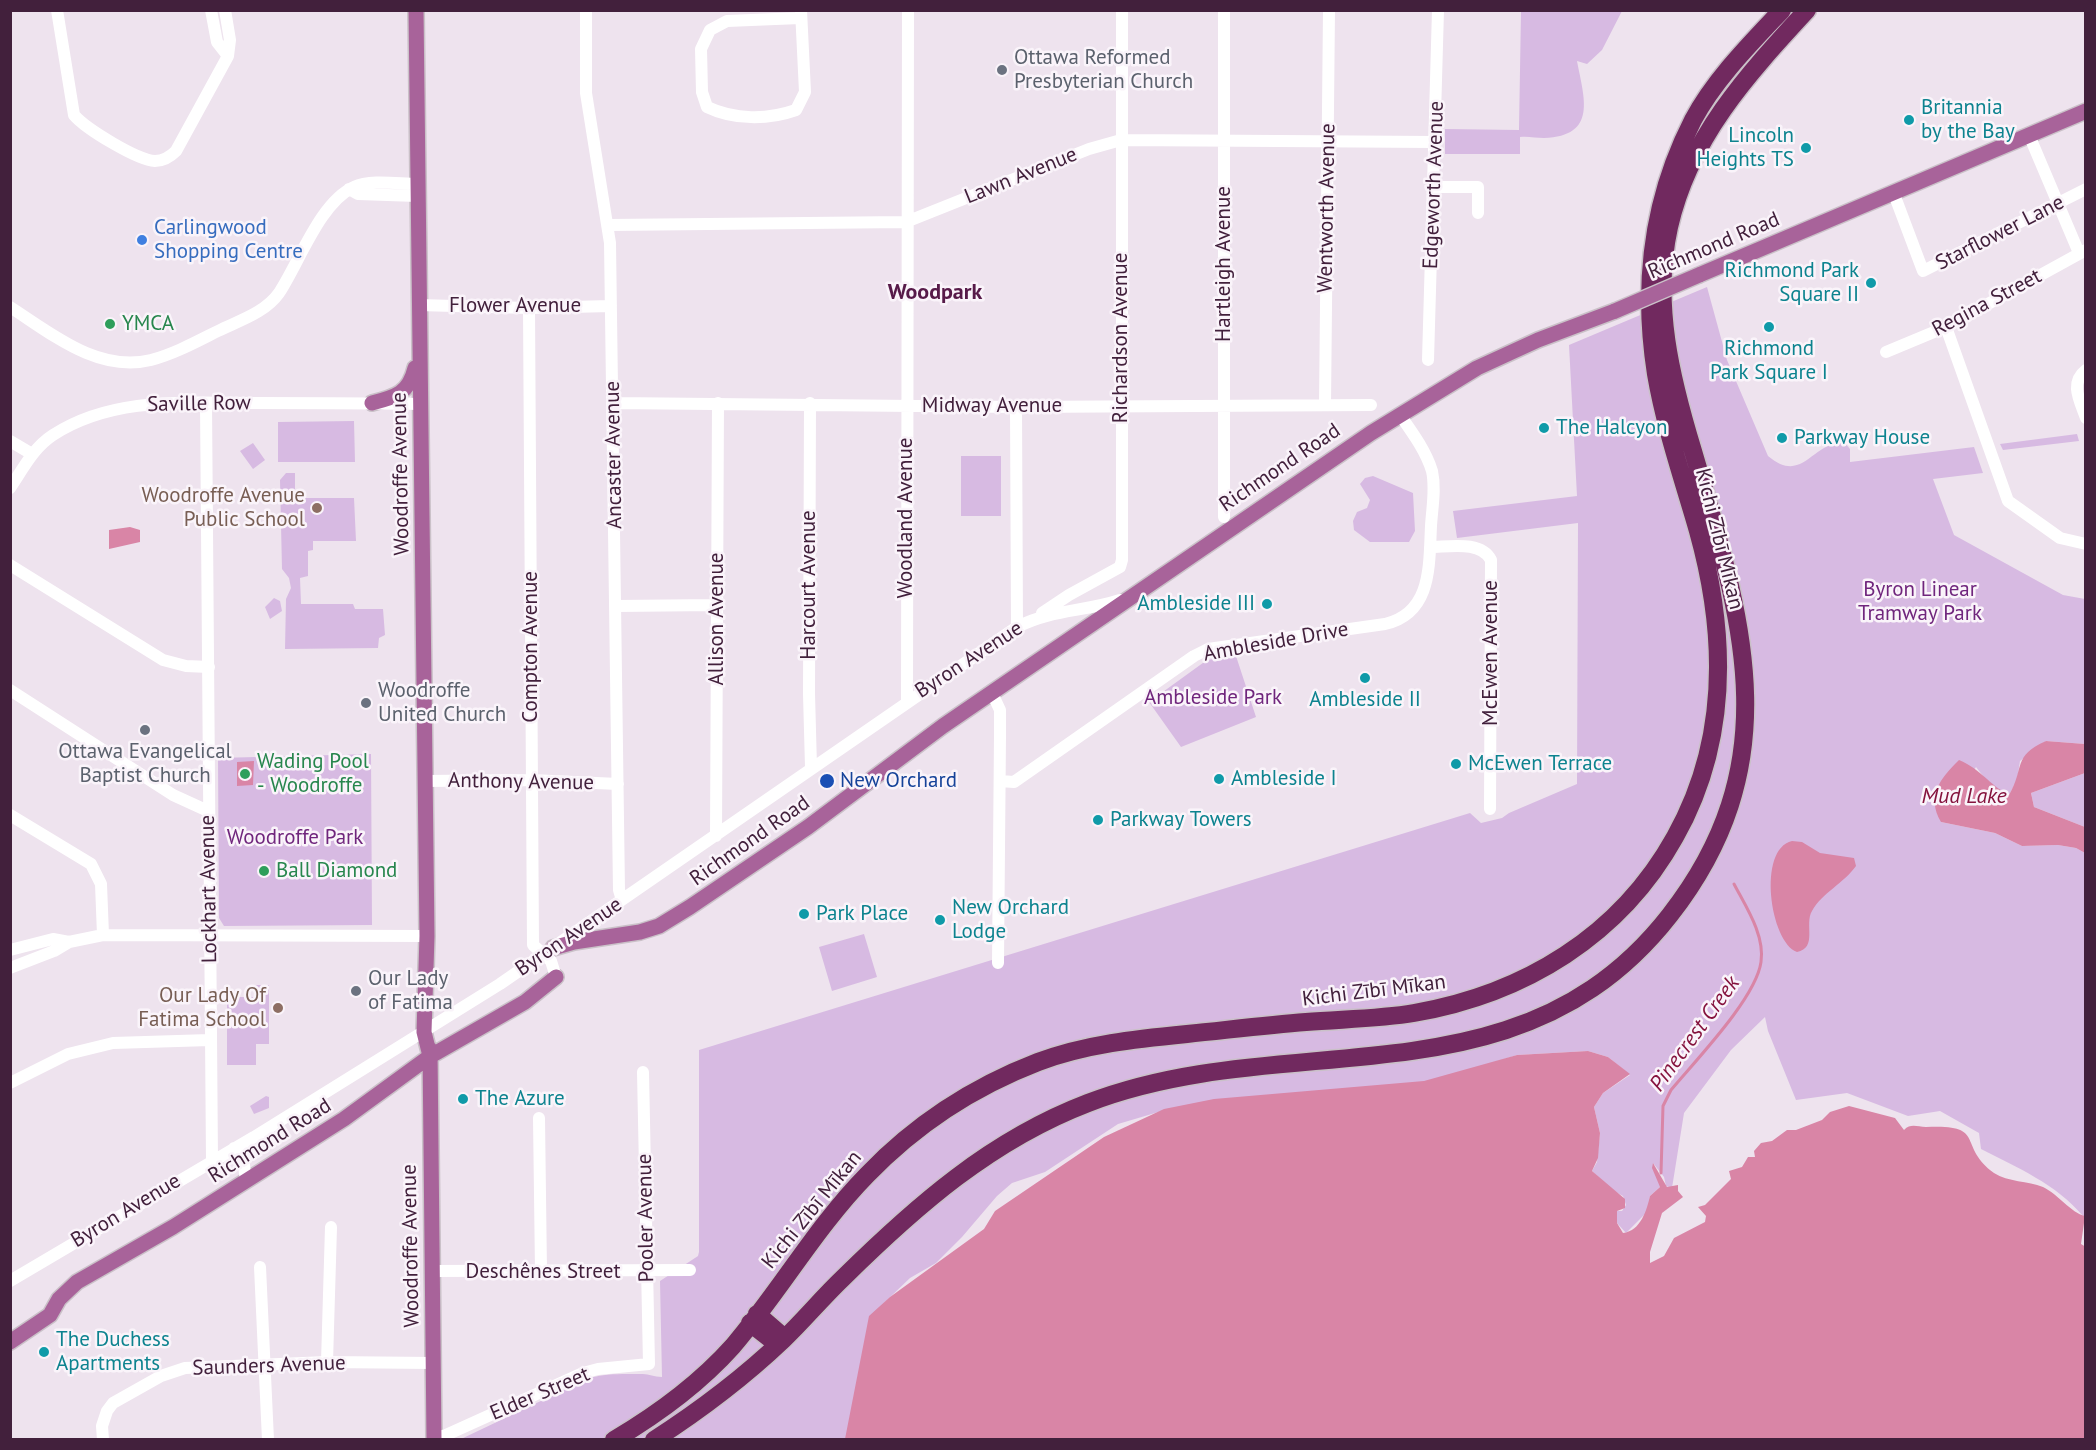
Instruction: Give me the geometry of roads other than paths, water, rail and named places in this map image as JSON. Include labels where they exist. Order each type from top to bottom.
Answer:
[{"type":"highway","name":"Kichi Zībī Mīkan","points":[[614,1440],[662,1410],[699,1379],[734,1344],[824,1224],[871,1170],[937,1114],[984,1086],[1049,1058],[1120,1040],[1410,1014],[1479,998],[1542,971],[1576,949],[1608,922],[1647,879],[1674,839],[1701,778],[1716,720],[1720,670],[1718,630],[1710,578],[1668,429],[1656,370],[1650,295],[1654,236],[1667,181],[1696,116],[1717,83],[1782,10]]},
{"type":"highway","name":"Kichi Zībī Mīkan","points":[[654,1440],[689,1417],[781,1342],[920,1204],[974,1162],[1043,1123],[1115,1093],[1196,1073],[1278,1063],[1392,1055],[1450,1047],[1500,1034],[1556,1011],[1596,986],[1639,950],[1672,913],[1709,853],[1729,805],[1740,761],[1746,701],[1743,647],[1731,585],[1670,364],[1662,295],[1665,247],[1682,184],[1717,116],[1749,72],[1806,10]]},
{"type":"highway","points":[[754,1318],[772,1341],[781,1342]]},
{"type":"main road","name":"Woodroffe Avenue","points":[[416,10],[434,1439]]},
{"type":"main road","name":"Richmond Road","points":[[548,951],[574,942],[640,932],[659,926],[742,874],[943,726],[1124,599],[1400,415],[1486,363],[1894,194],[2085,111]]},
{"type":"main road","points":[[372,403],[398,396],[407,390],[419,353]]},
{"type":"main road","name":"Richmond Road","points":[[10,1342],[50,1315],[59,1299],[77,1282],[246,1181],[361,1108],[429,1054],[525,1002],[556,977]]},
{"type":"street","points":[[211,10],[217,42],[228,56]]},
{"type":"street","points":[[56,12],[74,115],[79,122],[120,146],[152,160],[167,158],[176,152],[228,56],[230,40],[225,10]]},
{"type":"street","name":"Ancaster Avenue","points":[[586,10],[586,93],[609,225],[619,892],[622,900]]},
{"type":"street","name":"Woodland Avenue","points":[[907,701],[908,10]]},
{"type":"street","name":"Richardson Avenue","points":[[1036,617],[1069,595],[1120,567],[1122,10]]},
{"type":"street","name":"Hartleigh Avenue","points":[[1224,10],[1224,517]]},
{"type":"street","name":"Wentworth Avenue","points":[[1325,405],[1329,10]]},
{"type":"street","name":"Edgeworth Avenue","points":[[1428,360],[1438,10]]},
{"type":"street","points":[[801,14],[805,92],[796,110],[778,116],[724,116],[707,107],[702,92],[701,49],[710,30],[727,21],[801,14]]},
{"type":"street","points":[[2029,135],[2082,252]]},
{"type":"street","name":"Lawn Avenue","points":[[609,225],[906,222],[1089,149],[1121,140],[1435,142]]},
{"type":"street","points":[[10,307],[88,354],[99,358],[131,363],[166,355],[268,305],[282,288],[329,208],[349,189],[365,184],[417,190]]},
{"type":"street","points":[[1434,187],[1478,187],[1478,213]]},
{"type":"street","name":"Starflower Lane","points":[[1894,194],[1923,271],[2085,189]]},
{"type":"street","name":"Regina Street","points":[[1886,352],[1946,327],[2082,252]]},
{"type":"street","name":"Flower Avenue","points":[[418,305],[529,308],[611,306]]},
{"type":"street","name":"Compton Avenue","points":[[529,308],[533,945],[548,951],[556,977]]},
{"type":"street","points":[[1946,327],[2008,501],[2060,538],[2085,544]]},
{"type":"street","points":[[2085,370],[2078,376],[2076,385],[2085,418]]},
{"type":"street","name":"Lockhart Avenue","points":[[206,403],[212,1160]]},
{"type":"street","name":"Midway Avenue","points":[[613,403],[810,403],[1016,407],[1371,405]]},
{"type":"street","name":"Allison Avenue","points":[[716,836],[718,403]]},
{"type":"street","name":"Harcourt Avenue","points":[[810,403],[811,767]]},
{"type":"street","name":"Saville Row","points":[[10,488],[32,454],[52,435],[90,416],[140,405],[420,404]]},
{"type":"street","points":[[1016,407],[1017,627]]},
{"type":"street","points":[[1400,415],[1424,452],[1433,476],[1430,547]]},
{"type":"street","points":[[10,441],[32,454]]},
{"type":"street","name":"Ambleside Drive","points":[[1000,781],[1014,782],[1194,656],[1208,649],[1385,624],[1403,618],[1415,607],[1425,589],[1430,547]]},
{"type":"street","name":"McEwen Avenue","points":[[1430,547],[1476,547],[1485,551],[1491,560],[1490,809]]},
{"type":"street","points":[[10,565],[163,660],[186,666],[208,667]]},
{"type":"street","name":"Byron Avenue","points":[[10,1281],[430,1029],[716,836],[811,767],[1017,627],[1036,617],[1102,606],[1124,599]]},
{"type":"street","points":[[616,606],[716,605]]},
{"type":"street","points":[[10,690],[173,795],[208,811]]},
{"type":"street","points":[[992,693],[999,710],[998,963]]},
{"type":"street","name":"Anthony Avenue","points":[[424,781],[531,780],[618,784]]},
{"type":"street","points":[[10,815],[91,864],[101,884],[103,935]]},
{"type":"street","points":[[10,968],[54,951],[69,942],[103,935],[427,936]]},
{"type":"street","points":[[10,950],[53,939],[69,942]]},
{"type":"street","points":[[10,1083],[68,1054],[113,1043],[210,1040]]},
{"type":"street","name":"Pooler Avenue","points":[[643,1072],[649,1364]]},
{"type":"street","points":[[539,1118],[541,1272]]},
{"type":"street","points":[[234,1148],[243,1157],[246,1181]]},
{"type":"street","points":[[327,1362],[331,1227]]},
{"type":"street","points":[[260,1267],[268,1440]]},
{"type":"street","name":"Deschênes Street","points":[[432,1271],[647,1272],[690,1270]]},
{"type":"street","name":"Saunders Avenue","points":[[102,1440],[102,1426],[107,1410],[121,1396],[161,1376],[185,1368],[327,1362],[433,1363]]},
{"type":"street","name":"Elder Street","points":[[434,1439],[446,1436],[583,1373],[598,1369],[649,1364]]},
{"type":"water","points":[[130,527],[140,530],[140,542],[109,549],[109,530]]},
{"type":"water","name":"Mud Lake","points":[[2046,741],[2085,744],[2085,773],[2031,793],[2034,807],[2085,827],[2085,853],[2076,848],[2058,845],[2022,846],[1995,833],[1941,822],[1935,804],[1937,788],[1959,760],[2009,795],[2028,752]]},
{"type":"water","name":"Wading Pool - Woodroffe","points":[[254,761],[253,785],[237,786],[237,762]]},
{"type":"water","points":[[1792,841],[1802,842],[1820,853],[1854,858],[1856,866],[1816,905],[1810,916],[1807,946],[1797,952],[1788,945],[1780,932],[1771,896],[1774,860],[1781,848]]},
{"type":"water","points":[[1588,1051],[1608,1057],[1630,1074],[1603,1093],[1594,1107],[1600,1133],[1598,1158],[1592,1171],[1625,1199],[1625,1208],[1617,1211],[1617,1223],[1623,1233],[1639,1224],[1650,1196],[1660,1187],[1652,1168],[1653,1163],[1667,1187],[1678,1185],[1678,1191],[1683,1197],[1662,1213],[1650,1252],[1650,1263],[1664,1256],[1674,1238],[1705,1222],[1706,1216],[1698,1207],[1705,1205],[1731,1179],[1729,1171],[1742,1167],[1748,1157],[1755,1157],[1754,1151],[1761,1143],[1772,1141],[1787,1130],[1796,1130],[1822,1120],[1830,1112],[1849,1106],[1895,1118],[1904,1130],[1914,1126],[1957,1129],[1965,1133],[1976,1154],[1994,1173],[2043,1187],[2085,1216],[2081,1244],[2086,1247],[2085,1439],[845,1439],[869,1316],[890,1297],[984,1229],[995,1211],[1104,1137],[1164,1109],[1214,1099],[1424,1081],[1517,1055]]},
{"type":"waterway","name":"Pinecrest Creek","points":[[1661,1173],[1663,1106],[1671,1090],[1737,1010],[1757,977],[1761,962],[1757,932],[1734,884]]},
{"type":"place","name":"Ottawa Reformed Presbyterian Church","points":[[1002,70]]},
{"type":"place","name":"Britannia by the Bay","points":[[1909,120]]},
{"type":"place","name":"Lincoln Heights TS","points":[[1806,148]]},
{"type":"place","name":"Carlingwood Shopping Centre","points":[[142,240]]},
{"type":"place","name":"Richmond Park Square II","points":[[1871,283]]},
{"type":"place","name":"YMCA","points":[[110,324]]},
{"type":"place","name":"Richmond Park Square I","points":[[1769,327]]},
{"type":"place","name":"The Halcyon","points":[[1544,428]]},
{"type":"place","name":"Parkway House","points":[[1782,438]]},
{"type":"place","name":"Woodroffe Avenue Public School","points":[[317,508]]},
{"type":"place","name":"Ambleside III","points":[[1267,604]]},
{"type":"place","name":"Ambleside II","points":[[1365,678]]},
{"type":"place","name":"Woodroffe United Church","points":[[366,703]]},
{"type":"place","name":"Ottawa Evangelical Baptist Church","points":[[145,730]]},
{"type":"place","name":"McEwen Terrace","points":[[1456,764]]},
{"type":"place","name":"Wading Pool - Woodroffe","points":[[245,774]]},
{"type":"place","name":"Ambleside I","points":[[1219,779]]},
{"type":"place","name":"New Orchard","points":[[827,781]]},
{"type":"place","name":"Parkway Towers","points":[[1098,820]]},
{"type":"place","name":"Ball Diamond","points":[[264,871]]},
{"type":"place","name":"Park Place","points":[[804,914]]},
{"type":"place","name":"New Orchard Lodge","points":[[940,920]]},
{"type":"place","name":"Our Lady of Fatima","points":[[356,991]]},
{"type":"place","name":"Our Lady Of Fatima School","points":[[278,1008]]},
{"type":"place","name":"The Azure","points":[[463,1099]]},
{"type":"place","name":"The Duchess Apartments","points":[[44,1352]]},
{"type":"district","name":"Woodpark","points":[[935,293]]},
{"type":"park label","name":"Byron Linear Tramway Park","points":[[1920,602]]},
{"type":"park label","name":"Ambleside Park","points":[[1213,698]]},
{"type":"park label","name":"Woodroffe Park","points":[[295,838]]}]
